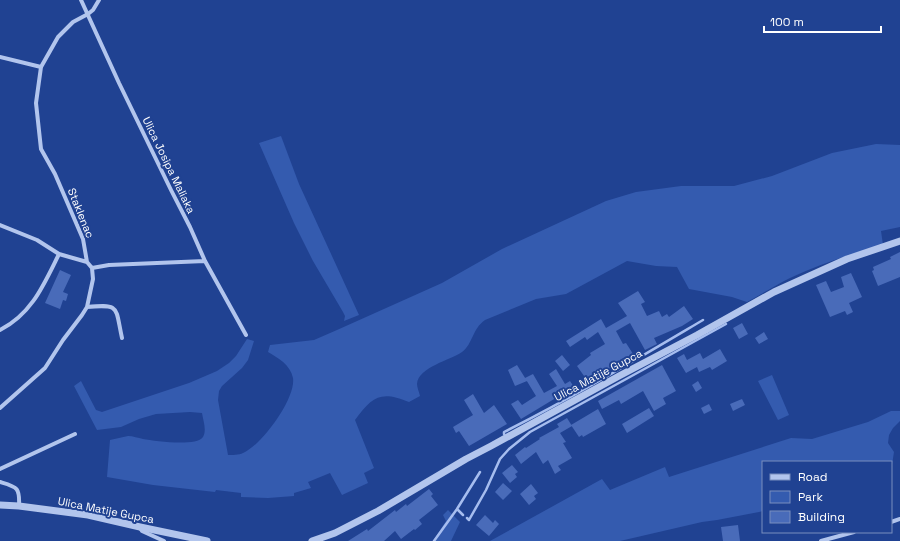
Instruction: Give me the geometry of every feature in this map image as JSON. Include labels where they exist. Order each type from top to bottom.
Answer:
[{"type":"street","name":"Ulica Josipa Maliaka","points":[[81,0],[118,84],[206,261],[246,335]]},
{"type":"street","points":[[88,14],[93,10],[99,0]]},
{"type":"street","name":"Staklenac","points":[[88,14],[72,22],[58,37],[41,67],[36,103],[41,148],[55,174],[83,239],[87,262],[92,268]]},
{"type":"street","points":[[0,57],[41,67]]},
{"type":"street","points":[[0,225],[37,240],[59,254],[87,262]]},
{"type":"street","name":"Ulica Matije Gupca","points":[[312,541],[335,533],[378,511],[466,458],[697,335],[774,292],[847,259],[900,241]]},
{"type":"street","points":[[0,330],[10,325],[23,314],[34,300],[59,254]]},
{"type":"street","points":[[0,408],[45,368],[87,307],[93,279],[92,268],[109,265],[206,261]]},
{"type":"street","points":[[87,307],[111,306],[116,310],[122,338]]},
{"type":"street","points":[[0,469],[75,434]]},
{"type":"street","points":[[0,482],[17,488],[20,493],[19,506]]},
{"type":"street","name":"Ulica Matije Gupca","points":[[0,505],[88,515],[140,528],[207,541]]},
{"type":"street","points":[[140,528],[142,531],[164,541]]},
{"type":"street","points":[[821,541],[850,533]]},
{"type":"green space","points":[[281,136],[299,184],[359,315],[344,321],[345,316],[313,261],[294,223],[259,143]]},
{"type":"green space","points":[[876,144],[900,145],[900,227],[881,231],[883,245],[812,268],[747,302],[732,297],[689,289],[677,267],[656,266],[627,261],[566,294],[536,299],[485,320],[477,328],[466,349],[423,373],[417,384],[420,396],[409,402],[399,398],[384,396],[372,401],[361,412],[355,420],[374,468],[364,473],[368,483],[342,495],[330,473],[308,482],[311,488],[294,493],[294,496],[268,498],[241,497],[241,493],[216,490],[215,492],[153,485],[107,477],[110,440],[132,436],[165,442],[184,443],[199,440],[203,437],[205,431],[202,413],[190,412],[156,414],[139,419],[121,427],[97,430],[74,386],[81,381],[96,410],[102,412],[189,383],[217,371],[236,356],[247,339],[254,341],[248,360],[242,368],[222,386],[219,391],[218,400],[228,455],[241,454],[251,448],[268,431],[284,408],[292,387],[293,378],[289,369],[283,362],[268,352],[270,345],[314,340],[442,283],[502,249],[606,201],[636,192],[681,186],[734,186],[772,176],[832,153]]},
{"type":"green space","points":[[772,375],[789,415],[778,420],[758,381]]},
{"type":"green space","points":[[891,411],[900,411],[900,421],[889,435],[888,443],[894,452],[892,465],[892,461],[762,461],[762,511],[702,522],[620,541],[490,541],[602,479],[610,490],[665,467],[669,477],[791,438],[812,439],[868,422]]},
{"type":"green space","points":[[448,510],[460,522],[451,541],[433,541],[446,521],[443,515]]},
{"type":"building","points":[[900,252],[900,277],[878,286],[872,271],[874,270],[873,267],[891,259],[890,257]]},
{"type":"building","points":[[60,270],[71,275],[63,292],[68,294],[66,301],[63,300],[60,309],[45,303]]},
{"type":"building","points":[[851,273],[862,297],[849,303],[853,312],[847,315],[845,311],[830,317],[816,285],[826,281],[831,292],[844,287],[841,277]]},
{"type":"building","points":[[638,291],[645,302],[641,304],[647,316],[659,311],[662,317],[667,314],[669,317],[684,306],[693,319],[682,326],[654,338],[657,344],[645,350],[630,323],[616,331],[623,344],[626,343],[635,357],[625,362],[623,359],[589,383],[577,366],[591,355],[590,353],[605,344],[598,332],[587,340],[585,337],[570,347],[566,341],[601,319],[606,328],[627,316],[618,303]]},
{"type":"building","points":[[742,323],[748,334],[739,339],[733,328]]},
{"type":"building","points":[[764,332],[768,339],[759,344],[755,338]]},
{"type":"building","points":[[720,349],[727,361],[712,370],[710,367],[699,372],[697,367],[686,373],[677,358],[684,354],[687,360],[700,353],[703,359]]},
{"type":"building","points":[[562,355],[570,365],[563,371],[555,361]]},
{"type":"building","points":[[517,365],[527,381],[515,386],[508,370]]},
{"type":"building","points":[[662,365],[676,391],[663,398],[666,404],[654,411],[643,391],[621,404],[619,400],[602,409],[598,401]]},
{"type":"building","points":[[556,369],[565,384],[570,381],[574,387],[521,419],[511,404],[518,400],[522,405],[536,396],[525,378],[533,374],[544,393],[557,386],[549,374]]},
{"type":"building","points":[[698,381],[702,388],[696,392],[692,385]]},
{"type":"building","points":[[473,394],[484,413],[494,405],[507,424],[469,446],[459,431],[456,433],[453,427],[473,415],[464,400]]},
{"type":"building","points":[[742,399],[745,405],[733,411],[730,404]]},
{"type":"building","points":[[709,404],[712,410],[704,414],[701,408]]},
{"type":"building","points":[[649,408],[654,416],[627,433],[622,424]]},
{"type":"building","points":[[598,409],[606,424],[583,437],[582,435],[579,437],[571,425]]},
{"type":"building","points":[[567,418],[572,426],[560,433],[566,442],[563,443],[572,458],[558,466],[561,470],[555,474],[548,460],[543,464],[536,452],[521,464],[515,455],[525,447],[526,448],[540,439],[539,438],[559,427],[557,424]]},
{"type":"building","points":[[512,465],[518,472],[515,474],[517,477],[510,483],[502,473]]},
{"type":"building","points":[[503,483],[512,491],[503,500],[495,492]]},
{"type":"building","points":[[531,484],[538,493],[534,496],[536,499],[529,505],[520,494]]},
{"type":"building","points":[[429,489],[433,494],[431,496],[438,505],[419,520],[422,524],[401,539],[395,531],[384,541],[348,541],[367,529],[368,531],[395,510],[396,512],[406,504],[407,506]]},
{"type":"building","points":[[485,515],[493,523],[495,520],[499,524],[489,536],[476,525]]},
{"type":"building","points":[[738,525],[740,541],[723,541],[721,527]]},
{"type":"waterway","points":[[504,434],[504,432],[629,364],[703,320]]},
{"type":"waterway","points":[[467,518],[469,520],[486,490],[500,459],[509,449],[530,432],[726,324]]},
{"type":"waterway","points":[[434,541],[457,509],[480,472]]},
{"type":"waterway","points":[[457,509],[463,515]]}]
